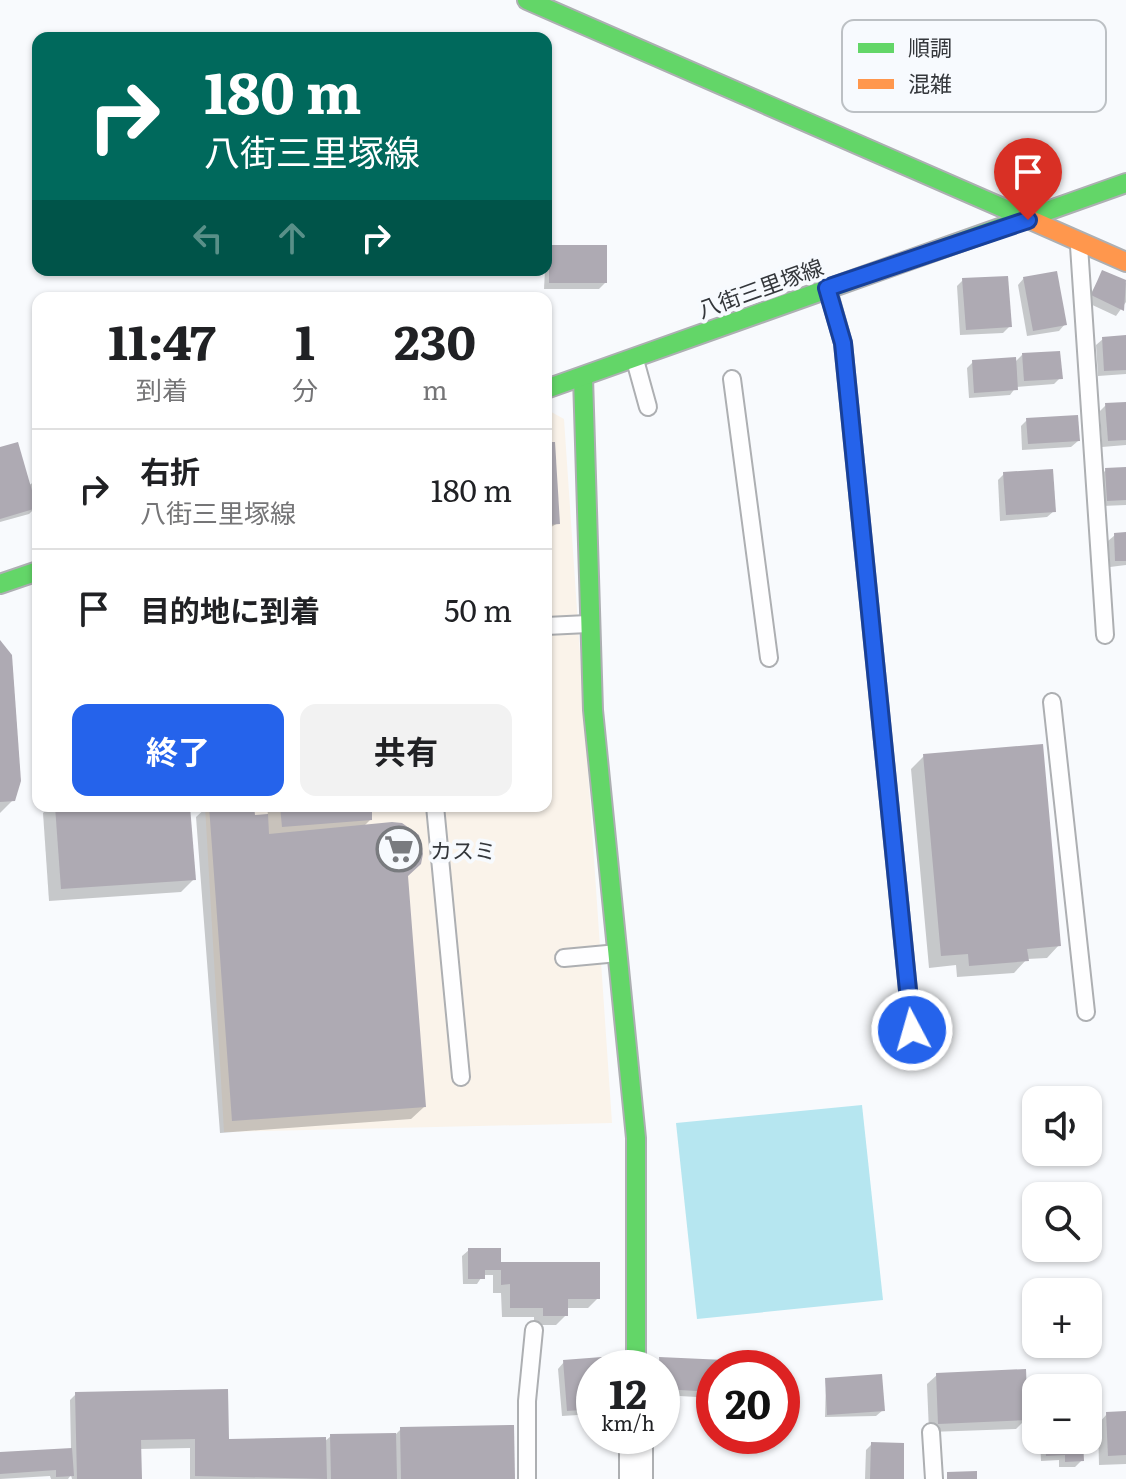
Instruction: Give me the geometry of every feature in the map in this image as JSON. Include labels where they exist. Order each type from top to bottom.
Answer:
[{"type":"street","points":[[527,0],[1126,262]]},
{"type":"street","name":"八街三里塚線","points":[[552,387],[1126,183]]},
{"type":"street","points":[[583,377],[593,710],[636,1138],[636,1350]]},
{"type":"street","points":[[0,584],[32,573]]},
{"type":"street","points":[[636,1454],[636,1479]]},
{"type":"lane","points":[[1079,241],[1105,635]]},
{"type":"lane","points":[[827,288],[844,355],[912,1030]]},
{"type":"lane","points":[[635,358],[648,407]]},
{"type":"lane","points":[[732,379],[769,658]]},
{"type":"lane","points":[[552,626],[590,624]]},
{"type":"lane","points":[[1052,702],[1086,1012]]},
{"type":"lane","points":[[436,812],[461,1077]]},
{"type":"lane","points":[[564,958],[618,953]]},
{"type":"lane","points":[[527,1479],[527,1401],[534,1330]]},
{"type":"lane","points":[[931,1432],[934,1479]]},
{"type":"shaded area","points":[[552,412],[564,419],[612,1123],[224,1132],[205,812],[552,812]]},
{"type":"water","points":[[862,1105],[883,1300],[697,1319],[676,1123]]},
{"type":"building","points":[[552,245],[607,245],[607,283],[549,283],[549,276],[552,276]]},
{"type":"building","points":[[1102,270],[1126,280],[1124,311],[1091,295]]},
{"type":"building","points":[[1057,271],[1067,325],[1033,331],[1023,277]]},
{"type":"building","points":[[1008,276],[1012,327],[966,330],[962,278]]},
{"type":"building","points":[[1126,335],[1126,370],[1104,371],[1102,337]]},
{"type":"building","points":[[1060,351],[1063,379],[1024,381],[1022,353]]},
{"type":"building","points":[[1016,357],[1018,390],[974,393],[972,360]]},
{"type":"building","points":[[1126,402],[1126,440],[1108,441],[1105,403]]},
{"type":"building","points":[[1078,415],[1080,441],[1028,444],[1026,418]]},
{"type":"building","points":[[18,442],[32,491],[32,509],[0,519],[0,447]]},
{"type":"building","points":[[552,442],[555,442],[560,524],[552,525]]},
{"type":"building","points":[[1126,467],[1126,500],[1107,501],[1105,468]]},
{"type":"building","points":[[1053,469],[1056,512],[1006,515],[1003,472]]},
{"type":"building","points":[[1126,532],[1126,561],[1115,561],[1114,533]]},
{"type":"building","points":[[0,640],[12,655],[21,781],[15,801],[0,802]]},
{"type":"building","points":[[1043,744],[1061,946],[1027,949],[1029,961],[969,966],[968,954],[941,956],[923,754]]},
{"type":"building","points":[[55,812],[190,812],[196,880],[61,889]]},
{"type":"building","points":[[209,812],[268,814],[269,834],[402,823],[419,835],[423,854],[421,864],[408,876],[426,1107],[232,1121]]},
{"type":"building","points":[[281,812],[372,812],[372,820],[282,827]]},
{"type":"building","points":[[468,1248],[501,1248],[501,1262],[600,1262],[600,1299],[568,1299],[568,1316],[543,1316],[543,1308],[510,1308],[510,1284],[501,1285],[501,1270],[485,1270],[485,1279],[468,1279]]},
{"type":"building","points":[[680,1358],[696,1359],[696,1391],[680,1390]]},
{"type":"building","points":[[576,1359],[576,1410],[567,1411],[563,1360]]},
{"type":"building","points":[[1026,1369],[1026,1374],[1022,1374],[1022,1420],[938,1424],[936,1373]]},
{"type":"building","points":[[882,1374],[885,1411],[827,1415],[825,1378]]},
{"type":"building","points":[[228,1389],[229,1439],[326,1437],[327,1479],[195,1476],[195,1439],[141,1440],[142,1479],[77,1479],[75,1392]]},
{"type":"building","points":[[1126,1411],[1126,1455],[1108,1456],[1106,1412]]},
{"type":"building","points":[[514,1425],[515,1479],[401,1479],[400,1427]]},
{"type":"building","points":[[396,1433],[397,1479],[331,1479],[330,1434]]},
{"type":"building","points":[[871,1442],[904,1443],[904,1479],[870,1479]]},
{"type":"building","points":[[72,1448],[74,1476],[56,1477],[56,1470],[0,1474],[0,1452]]},
{"type":"building","points":[[1084,1454],[1084,1461],[1065,1462],[1065,1455],[1046,1456]]},
{"type":"building","points":[[977,1471],[977,1479],[947,1479],[947,1472]]},
{"type":"traffic: fast","points":[[527,0],[1026,218]]},
{"type":"traffic: fast","points":[[552,387],[1126,183]]},
{"type":"traffic: fast","points":[[583,377],[593,710],[636,1138],[636,1350]]},
{"type":"traffic: fast","points":[[0,584],[32,573]]},
{"type":"traffic: slow","points":[[1026,218],[1126,262]]},
{"type":"place","name":"カスミ","points":[[399,849]]},
{"type":"route","points":[[912,1030],[843,343],[827,288],[1028,220]]}]
